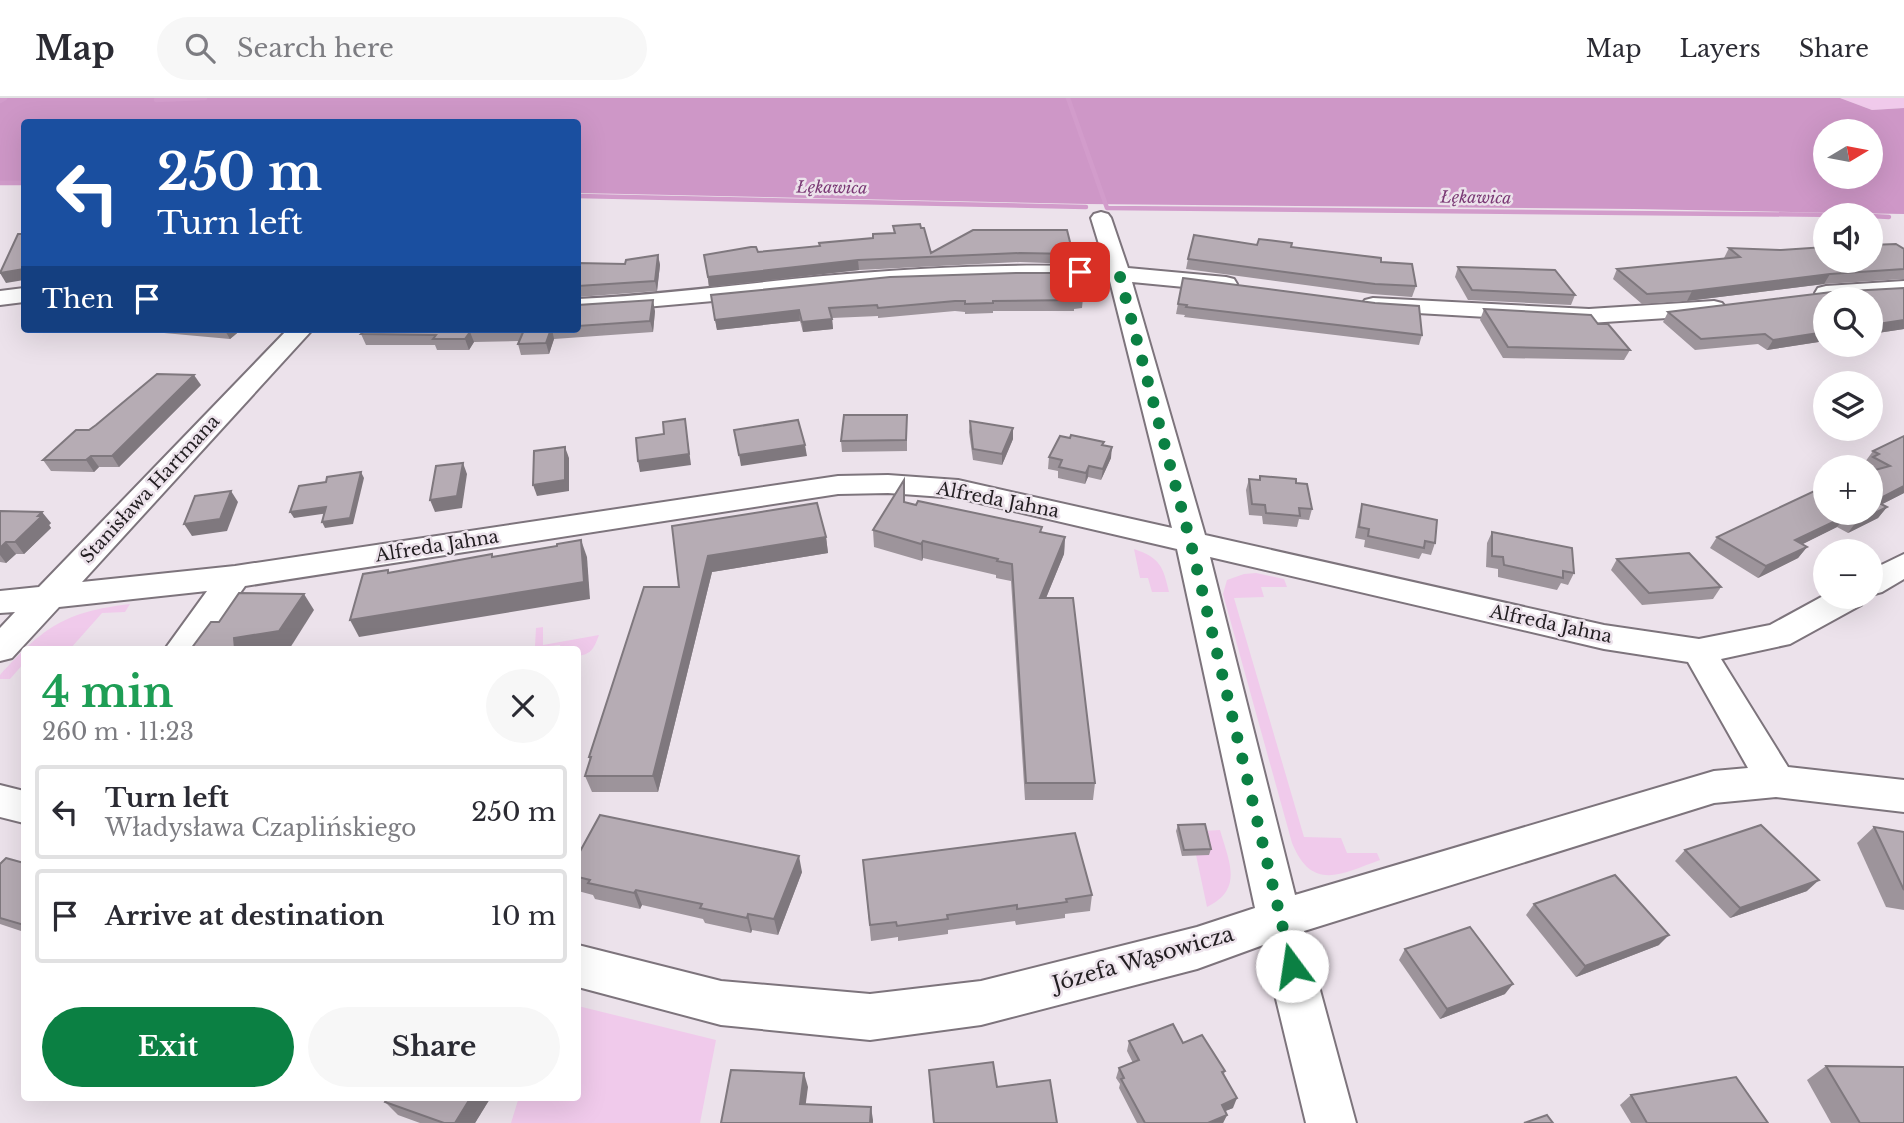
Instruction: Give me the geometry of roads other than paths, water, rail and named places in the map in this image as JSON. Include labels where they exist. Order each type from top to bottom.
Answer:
[{"type":"street","points":[[1101,218],[1119,273],[1191,544],[1331,1123]]},
{"type":"street","points":[[581,306],[688,299],[859,280],[1020,272],[1119,273],[1249,287]]},
{"type":"street","points":[[1798,297],[1904,288]]},
{"type":"street","points":[[0,298],[21,295]]},
{"type":"street","points":[[1345,301],[1448,310],[1589,316],[1735,306]]},
{"type":"street","name":"Stanisława Hartmana","points":[[0,649],[297,333]]},
{"type":"street","name":"Alfreda Jahna","points":[[0,602],[234,577],[838,485],[888,484],[958,489],[1604,637],[1699,651],[1778,635],[1827,609]]},
{"type":"street","points":[[1883,577],[1904,565]]},
{"type":"street","points":[[183,646],[234,577]]},
{"type":"street","points":[[1699,651],[1776,781]]},
{"type":"street","name":"Józefa Wąsowicza","points":[[581,967],[721,1003],[870,1017],[981,1003],[1196,948],[1280,919],[1714,787],[1776,781],[1904,796]]},
{"type":"street","points":[[0,801],[21,806]]},
{"type":"waterway","name":"Łękawica","points":[[0,101],[5,98]]},
{"type":"waterway","points":[[156,100],[205,98]]},
{"type":"waterway","name":"Łękawica","points":[[1068,98],[1107,208],[1813,215]]},
{"type":"waterway","name":"Łękawica","points":[[0,183],[21,183]]},
{"type":"waterway","name":"Łękawica","points":[[581,196],[1086,207]]},
{"type":"waterway","name":"Łękawica","points":[[1883,217],[1889,217]]}]
